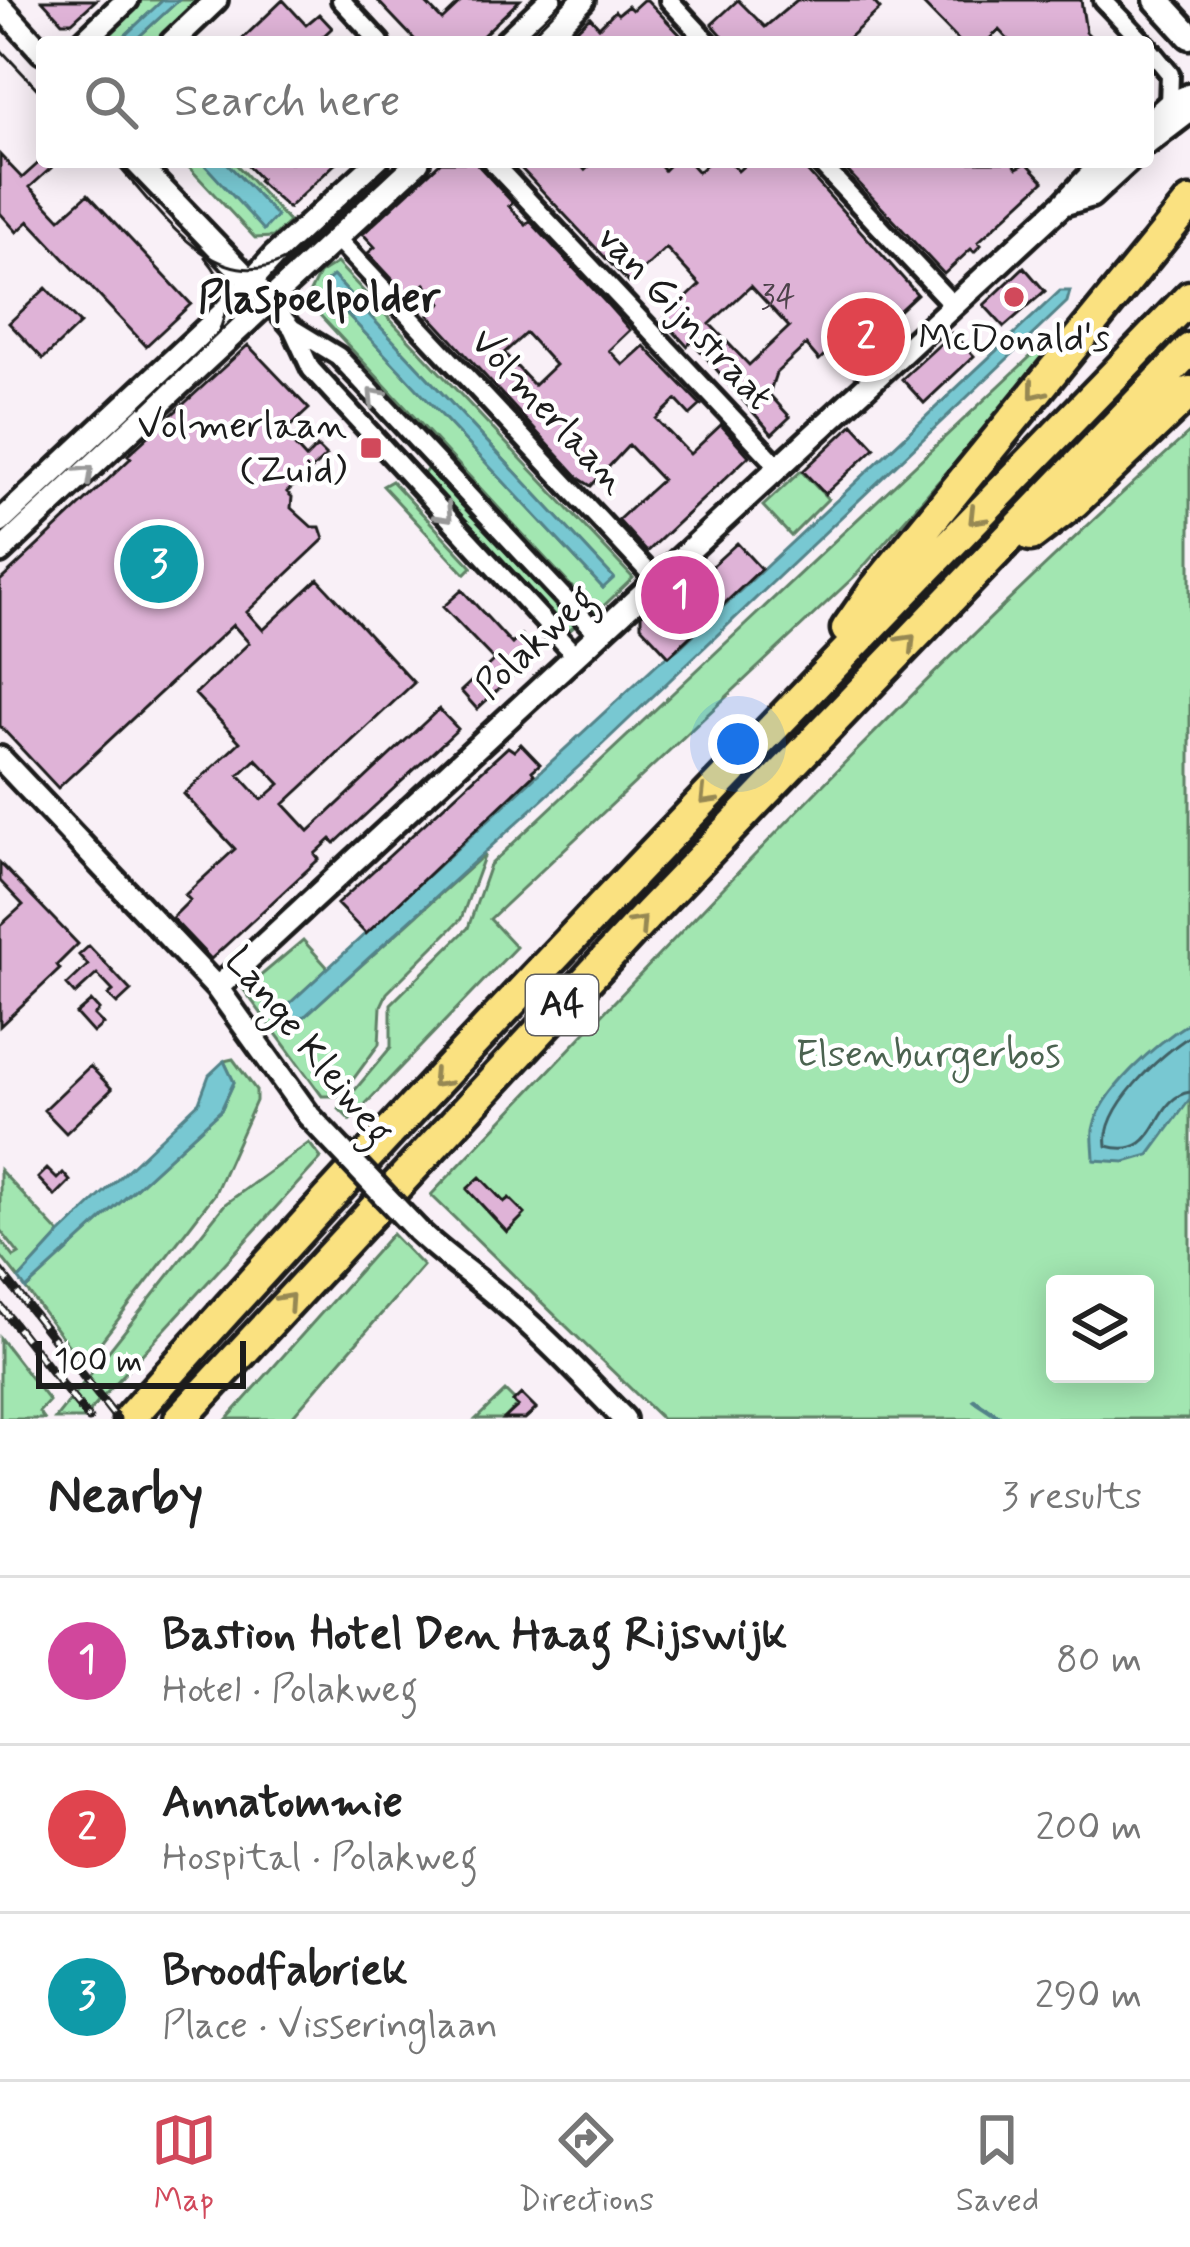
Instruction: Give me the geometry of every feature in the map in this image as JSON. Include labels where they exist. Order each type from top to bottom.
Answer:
[{"type":"highway","name":"A4","points":[[788,712],[875,589],[1190,203]]},
{"type":"highway","name":"A4","points":[[129,1419],[339,1185],[1190,297]]},
{"type":"highway","name":"A4","points":[[180,1419],[483,1089],[1190,349]]},
{"type":"highway","name":"A4","points":[[950,597],[1074,502],[1190,392]]},
{"type":"main road","points":[[1156,0],[1190,36]]},
{"type":"street","points":[[88,36],[127,0]]},
{"type":"street","points":[[178,36],[216,0]]},
{"type":"street","points":[[341,0],[374,36]]},
{"type":"street","points":[[512,36],[550,0]]},
{"type":"street","points":[[547,36],[584,0]]},
{"type":"street","points":[[669,0],[702,36]]},
{"type":"street","points":[[1103,0],[1137,36]]},
{"type":"street","points":[[0,6],[36,45]]},
{"type":"street","points":[[1154,55],[1170,74],[1183,103]]},
{"type":"street","points":[[1154,120],[1183,103]]},
{"type":"street","points":[[1154,136],[1183,103]]},
{"type":"street","points":[[145,168],[292,328],[311,369],[575,655]]},
{"type":"street","points":[[0,522],[371,168]]},
{"type":"street","points":[[0,552],[412,168]]},
{"type":"street","name":"van Gijnstraat","points":[[498,168],[779,467]]},
{"type":"street","points":[[826,168],[952,304]]},
{"type":"street","name":"Polakweg","points":[[217,988],[1097,168]]},
{"type":"street","name":"Polakweg","points":[[1063,204],[1091,196],[1121,168]]},
{"type":"street","name":"Volmerlaan","points":[[338,240],[656,580]]},
{"type":"street","points":[[292,328],[338,356],[598,634]]},
{"type":"street","points":[[396,463],[418,442]]},
{"type":"street","name":"Lange Kleiweg","points":[[0,758],[217,988],[309,1116],[418,1231],[533,1326],[624,1419]]},
{"type":"green space","points":[[138,0],[163,0],[124,36],[99,36]]},
{"type":"green space","points":[[179,0],[203,0],[164,36],[140,36]]},
{"type":"green space","points":[[190,168],[240,168],[289,222],[273,237],[255,238]]},
{"type":"green space","points":[[337,263],[633,578],[596,613],[306,300],[319,274]],"holes":[[[334,277],[613,577],[603,588],[321,286]]]},
{"type":"green space","points":[[1047,341],[1054,350],[857,574],[490,919],[516,947],[350,1120],[339,1109],[391,1047],[391,1004],[468,928],[490,865]]},
{"type":"green space","name":"Elsenburgerbos","points":[[1190,432],[1190,1419],[662,1419],[431,1195],[993,615]]},
{"type":"green space","points":[[428,468],[575,626],[569,631],[423,475]]},
{"type":"green space","points":[[801,471],[828,499],[791,536],[763,506]]},
{"type":"green space","points":[[392,481],[472,567],[465,574],[383,486]]},
{"type":"green space","points":[[485,854],[461,919],[387,993],[381,1006],[379,1044],[341,1096],[322,1096],[241,986],[247,980],[251,984],[303,940],[328,968],[287,1006],[305,1016]]},
{"type":"green space","points":[[233,1059],[256,1090],[256,1101],[214,1195],[83,1365],[26,1289],[221,1110],[234,1082],[224,1061]]},
{"type":"green space","points":[[309,1143],[321,1158],[83,1419],[55,1419],[225,1204]]},
{"type":"green space","points":[[0,1170],[60,1234],[19,1279],[0,1255],[0,1239],[14,1257],[19,1254],[0,1230]]},
{"type":"green space","points":[[392,1234],[423,1266],[290,1419],[227,1419]]},
{"type":"green space","points":[[0,1338],[49,1401],[39,1412],[44,1419],[0,1419]]},
{"type":"green space","points":[[505,1391],[518,1404],[504,1419],[476,1419]]},
{"type":"water","points":[[163,0],[179,0],[140,36],[124,36]]},
{"type":"water","points":[[207,168],[232,168],[277,216],[264,230]]},
{"type":"water","points":[[333,276],[614,578],[603,588],[321,286]]},
{"type":"water","points":[[1060,291],[1070,291],[1067,302],[587,759],[305,1016],[289,1019],[287,1006]]},
{"type":"water","points":[[1190,1022],[1190,1099],[1149,1155],[1125,1162],[1094,1160],[1093,1130],[1107,1099],[1147,1055]]},
{"type":"water","points":[[224,1061],[234,1082],[221,1110],[26,1289],[19,1279],[199,1102],[209,1075]]},
{"type":"building","points":[[42,0],[96,0],[72,22],[62,22]]},
{"type":"building","points":[[283,0],[306,25],[319,14],[332,28],[323,36],[245,36]]},
{"type":"building","points":[[377,0],[423,0],[442,20],[463,0],[520,0],[482,36],[411,36]]},
{"type":"building","points":[[647,0],[681,36],[569,36],[590,17],[599,27],[615,11],[618,14],[628,6],[632,10]]},
{"type":"building","points":[[738,0],[765,27],[797,0],[872,0],[880,9],[851,36],[723,36],[712,24]]},
{"type":"building","points":[[919,0],[1081,0],[1090,36],[1004,36],[999,30],[992,36],[954,36]]},
{"type":"building","points":[[0,155],[22,178],[36,165],[51,168],[30,187],[60,219],[88,194],[191,304],[146,346],[29,221],[17,232],[0,213]]},
{"type":"building","points":[[250,168],[331,168],[288,208]]},
{"type":"building","points":[[434,168],[481,168],[526,225],[530,221],[630,330],[609,350],[623,365],[644,346],[701,405],[690,415],[676,400],[656,419],[690,454],[721,425],[749,456],[647,552],[618,520],[662,480],[629,445],[591,486],[580,479],[429,315],[442,303],[425,284],[410,298],[368,253],[375,247],[363,234]],"holes":[[[526,333],[555,365],[534,385],[504,353]]]},
{"type":"building","points":[[521,168],[694,168],[698,172],[702,168],[804,168],[917,294],[847,359],[831,349],[819,360],[806,345],[776,373],[769,394],[790,417],[772,434],[692,341],[687,346],[663,320],[700,285],[666,248],[629,283]],"holes":[[[751,286],[789,327],[749,365],[710,324]]]},
{"type":"building","points":[[845,168],[1032,168],[1044,181],[978,242],[981,245],[974,252],[971,249],[944,274]]},
{"type":"building","points":[[1024,267],[1045,291],[1004,327],[984,305]]},
{"type":"building","points":[[46,288],[80,324],[43,359],[9,323]]},
{"type":"building","points":[[952,333],[974,356],[924,403],[902,379]]},
{"type":"building","points":[[248,345],[309,409],[283,433],[306,458],[317,447],[326,456],[287,492],[292,497],[291,508],[312,527],[320,527],[324,539],[247,612],[263,630],[318,579],[414,683],[284,804],[309,831],[439,709],[458,729],[335,843],[331,839],[315,854],[319,859],[211,959],[172,918],[190,900],[185,895],[235,849],[184,794],[240,742],[195,694],[249,643],[233,625],[58,788],[0,726],[0,581],[131,458],[128,455]],"holes":[[[256,759],[280,784],[262,800],[239,775]]]},
{"type":"building","points":[[853,424],[875,448],[825,494],[803,471]]},
{"type":"building","points":[[737,543],[761,569],[669,656],[641,626],[641,615],[670,589],[689,587]]},
{"type":"building","points":[[462,590],[512,644],[521,635],[538,653],[477,709],[461,691],[494,660],[443,607]]},
{"type":"building","points":[[521,744],[540,764],[534,774],[366,934],[337,904],[508,747],[514,751]]},
{"type":"building","points":[[0,863],[78,944],[57,965],[60,969],[0,1026],[0,926],[23,905],[0,881]]},
{"type":"building","points":[[89,946],[131,991],[117,1004],[108,995],[113,991],[97,974],[75,994],[67,985],[88,965],[79,955]]},
{"type":"building","points":[[91,1001],[99,1010],[94,1015],[103,1024],[93,1033],[76,1014]]},
{"type":"building","points":[[90,1066],[112,1089],[66,1133],[44,1110]]},
{"type":"building","points":[[47,1169],[57,1179],[63,1173],[70,1181],[55,1196],[38,1178]]},
{"type":"building","points":[[480,1177],[504,1202],[509,1198],[525,1214],[507,1232],[467,1189]]},
{"type":"building","points":[[521,1394],[536,1409],[525,1419],[504,1419],[518,1406],[513,1402]]},
{"type":"waterway","points":[[974,1400],[1003,1419]]},
{"type":"tram line","points":[[525,36],[563,0]]},
{"type":"tram line","points":[[0,49],[36,88]]},
{"type":"tram line","points":[[120,168],[190,243],[235,267],[260,268],[286,259],[385,168]]},
{"type":"tram line","points":[[205,257],[225,294],[218,333]]},
{"type":"tram line","points":[[142,406],[291,263]]},
{"type":"railway","points":[[0,1271],[117,1419]]},
{"type":"railway","points":[[0,1306],[89,1419]]},
{"type":"place","name":"McDonald's","points":[[1014,297]]},
{"type":"place","name":"Annatommie","points":[[866,337]]},
{"type":"place","name":"Volmerlaan (Zuid)","points":[[371,448]]},
{"type":"place","name":"Broodfabriek","points":[[159,564]]},
{"type":"place","name":"Bastion Hotel Den Haag Rijswijk","points":[[680,595]]},
{"type":"district","name":"Plaspoelpolder","points":[[319,299]]}]
